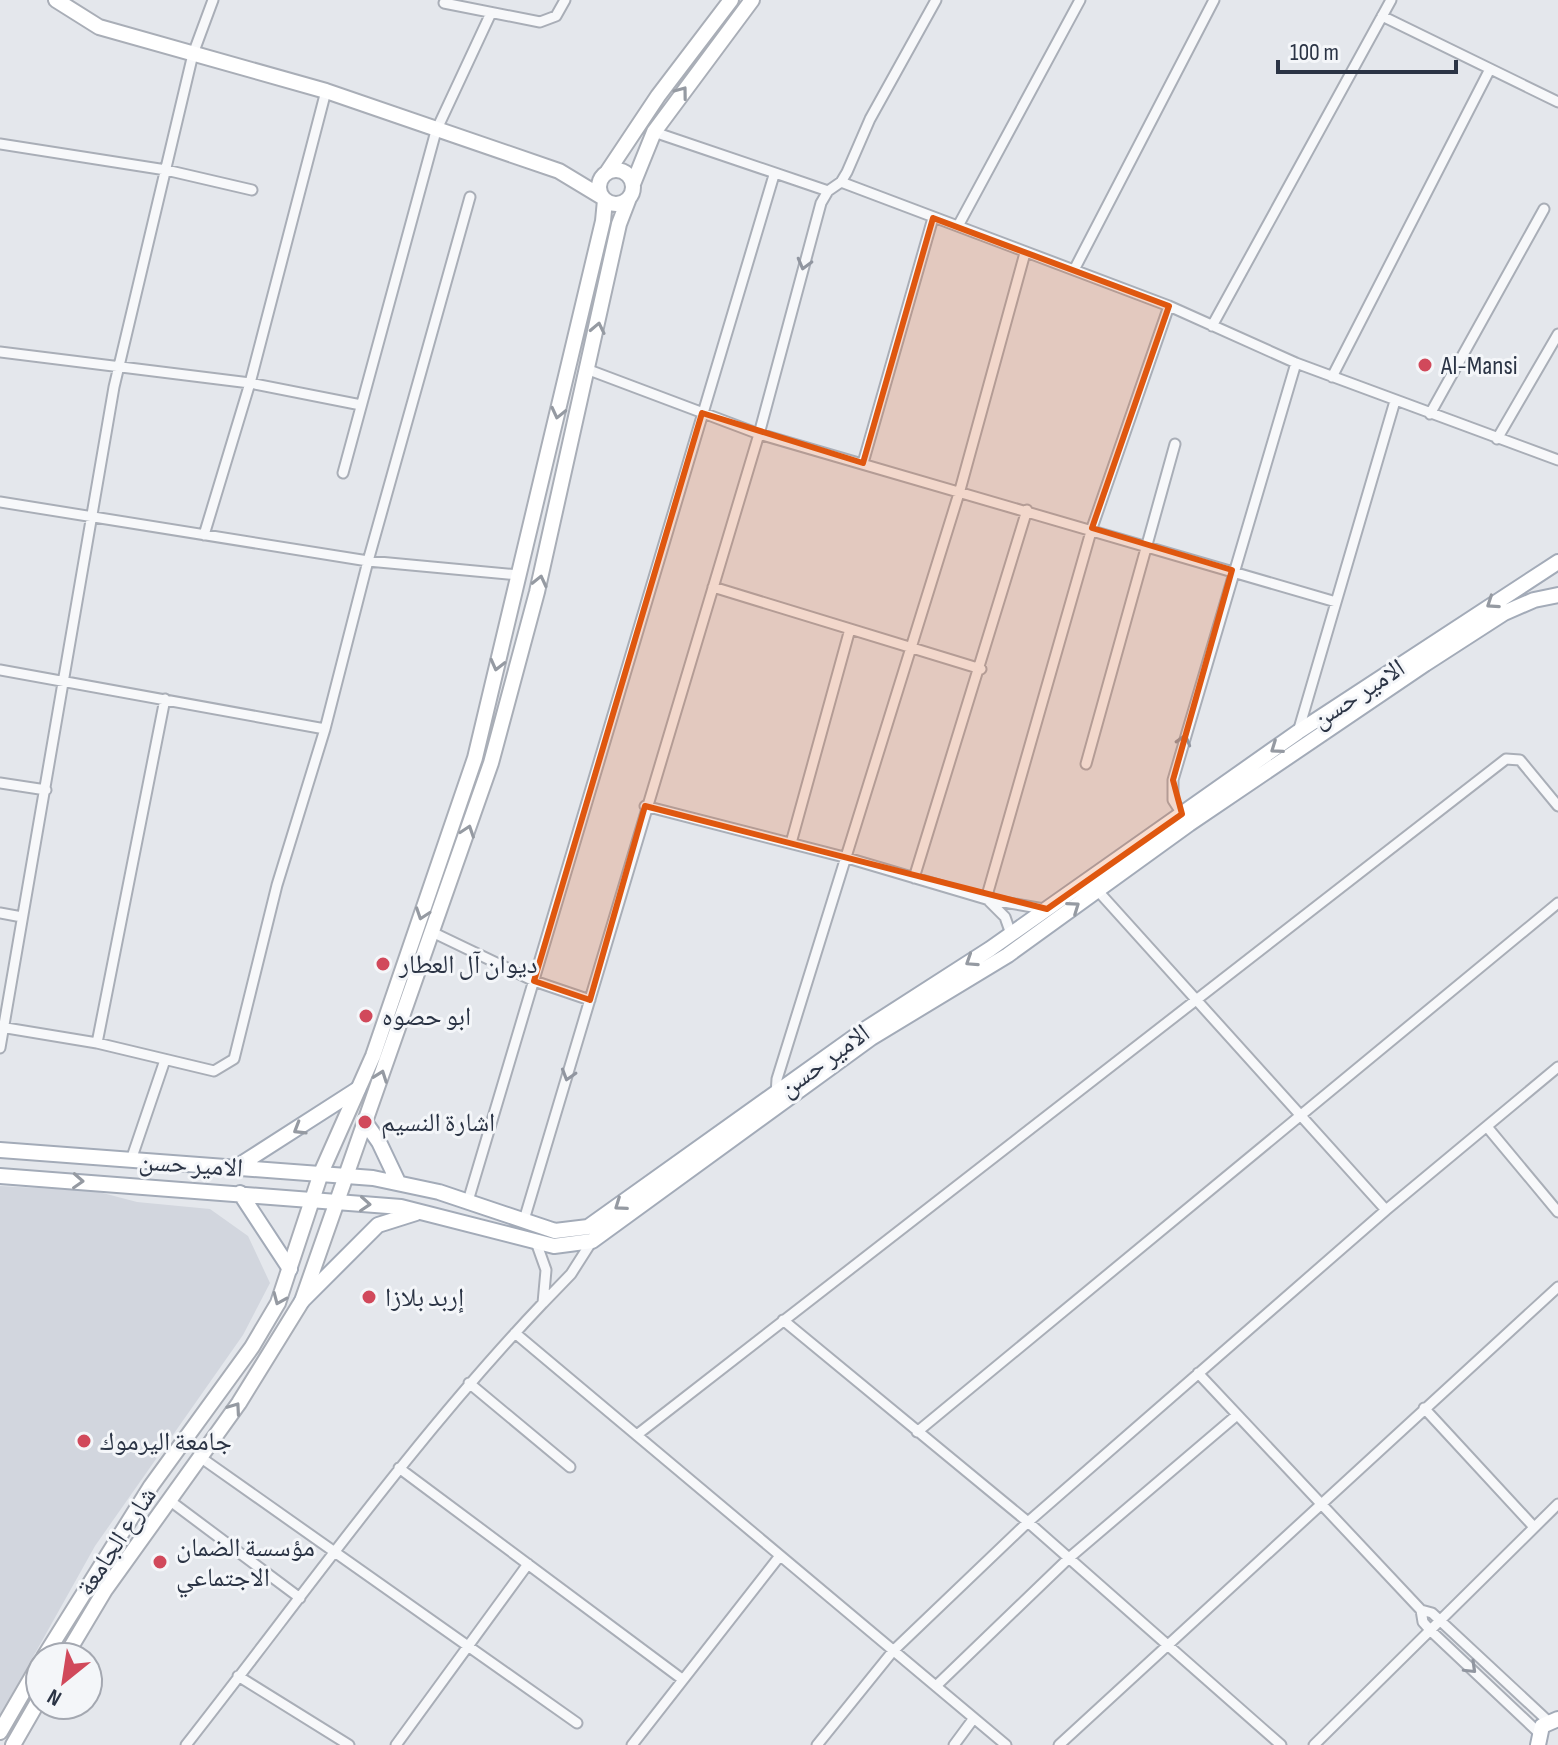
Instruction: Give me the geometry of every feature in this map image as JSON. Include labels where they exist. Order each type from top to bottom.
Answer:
[{"type":"main road","points":[[56,0],[99,27],[326,91],[559,171],[603,198],[620,203],[631,191],[621,170],[559,171]]},
{"type":"main road","points":[[603,198],[599,181],[658,96],[731,0]]},
{"type":"main road","name":"شارع الجامعة","points":[[75,1641],[105,1590],[239,1403],[302,1301],[491,763],[537,592],[589,370],[619,224],[641,157],[654,132],[752,0]]},
{"type":"main road","name":"شارع الجامعة","points":[[54,1641],[151,1486],[252,1347],[278,1303],[321,1173],[391,1004],[475,758],[603,221],[603,198]]},
{"type":"main road","name":"الامير حسن","points":[[0,1176],[240,1193],[423,1211],[536,1242],[563,1246],[592,1241],[871,1038],[1008,955],[1098,891],[1298,732],[1558,562]]},
{"type":"main road","name":"الامير حسن","points":[[0,1150],[237,1166],[398,1182],[468,1201],[555,1231],[588,1227],[864,1030],[1047,909],[1504,613],[1534,600],[1558,595]]},
{"type":"main road","points":[[237,1166],[358,1089]]},
{"type":"main road","points":[[365,1122],[379,1142],[398,1182]]},
{"type":"main road","points":[[240,1193],[290,1269]]},
{"type":"main road","points":[[302,1301],[378,1225],[423,1211]]},
{"type":"main road","points":[[0,1732],[24,1691]]},
{"type":"main road","points":[[13,1745],[27,1721]]},
{"type":"street","points":[[0,1048],[119,369],[193,54],[213,0]]},
{"type":"street","points":[[444,3],[549,21],[556,16],[565,0]]},
{"type":"street","points":[[524,1220],[645,806],[759,434],[821,203],[828,191],[841,182],[896,68],[936,0]]},
{"type":"street","points":[[958,226],[1080,0]]},
{"type":"street","points":[[1074,270],[1214,0]]},
{"type":"street","points":[[1212,326],[1391,0]]},
{"type":"street","points":[[343,473],[436,131],[491,13]]},
{"type":"street","points":[[1382,16],[1558,102]]},
{"type":"street","points":[[1332,377],[1490,69]]},
{"type":"street","points":[[204,535],[250,383],[326,91]]},
{"type":"street","points":[[654,132],[828,191]]},
{"type":"street","points":[[0,144],[166,170],[252,190]]},
{"type":"street","points":[[468,1201],[774,175]]},
{"type":"street","points":[[841,182],[1169,306],[1332,377],[1558,460]]},
{"type":"street","points":[[2,1028],[97,1043],[214,1071],[225,1067],[239,1050],[277,885],[325,729],[368,561],[470,197]]},
{"type":"street","points":[[1430,414],[1544,209]]},
{"type":"street","points":[[863,463],[933,218]]},
{"type":"street","points":[[776,1094],[777,1079],[844,857],[960,490],[1025,253]]},
{"type":"street","points":[[986,899],[1092,528],[1169,306]]},
{"type":"street","points":[[1497,439],[1558,334]]},
{"type":"street","points":[[0,352],[250,383],[361,405]]},
{"type":"street","points":[[1186,819],[1173,800],[1171,786],[1232,570],[1296,363]]},
{"type":"street","points":[[589,370],[759,434],[1147,544],[1336,602]]},
{"type":"street","points":[[1298,732],[1395,401]]},
{"type":"street","points":[[1086,764],[1175,444]]},
{"type":"street","points":[[0,502],[368,561],[519,575]]},
{"type":"street","points":[[914,878],[981,669],[1027,510]]},
{"type":"street","points":[[713,587],[981,669]]},
{"type":"street","points":[[791,843],[850,629]]},
{"type":"street","points":[[0,670],[325,729]]},
{"type":"street","points":[[97,1043],[165,699]]},
{"type":"street","points":[[638,1434],[1196,997],[1506,759],[1520,760],[1558,806]]},
{"type":"street","points":[[0,783],[46,790]]},
{"type":"street","points":[[645,806],[844,857],[986,899],[1047,909]]},
{"type":"street","points":[[1098,891],[1386,1210]]},
{"type":"street","points":[[986,899],[1000,910],[1011,934]]},
{"type":"street","points":[[917,1432],[1558,903]]},
{"type":"street","points":[[0,913],[22,917]]},
{"type":"street","points":[[432,932],[534,981],[590,1000]]},
{"type":"street","points":[[131,1160],[165,1060]]},
{"type":"street","points":[[817,1745],[893,1651],[1028,1522],[1386,1210],[1558,1067]]},
{"type":"street","points":[[1488,1128],[1558,1212]]},
{"type":"street","points":[[186,1745],[399,1468],[469,1383],[571,1274],[592,1241]]},
{"type":"street","points":[[536,1242],[546,1270],[543,1303]]},
{"type":"street","points":[[1059,1745],[1558,1287]]},
{"type":"street","points":[[783,1320],[1028,1522],[1281,1745]]},
{"type":"street","points":[[515,1333],[1006,1745]]},
{"type":"street","points":[[1198,1373],[1421,1610],[1441,1621],[1542,1734]]},
{"type":"street","points":[[469,1383],[570,1467]]},
{"type":"street","points":[[1424,1408],[1534,1527]]},
{"type":"street","points":[[936,1686],[1069,1558],[1237,1415]]},
{"type":"street","points":[[200,1457],[577,1723]]},
{"type":"street","points":[[399,1468],[682,1679]]},
{"type":"street","points":[[169,1500],[300,1598]]},
{"type":"street","points":[[1314,1745],[1558,1504]]},
{"type":"street","points":[[632,1745],[779,1557]]},
{"type":"street","points":[[396,1745],[528,1564]]},
{"type":"street","points":[[1421,1610],[1423,1622],[1431,1631],[1542,1734]]},
{"type":"street","points":[[238,1676],[349,1745]]},
{"type":"street","points":[[954,1745],[974,1718]]},
{"type":"highlighted area","points":[[933,218],[1169,306],[1092,528],[1232,570],[1173,780],[1182,814],[1047,909],[645,806],[590,1000],[534,981],[702,413],[863,463]]},
{"type":"shaded area","name":"جامعة اليرموك","points":[[0,1186],[95,1191],[137,1202],[210,1209],[248,1236],[270,1283],[243,1335],[95,1546],[42,1641],[24,1641],[24,1673],[0,1716]]},
{"type":"place","name":"Al-Mansi","points":[[1425,365]]},
{"type":"place","name":"ديوان آل العطار","points":[[383,964]]},
{"type":"place","name":"ابو حصوه","points":[[366,1016]]},
{"type":"place","name":"اشارة النسيم","points":[[365,1122]]},
{"type":"place","name":"إربد بلازا","points":[[369,1297]]},
{"type":"place","name":"جامعة اليرموك","points":[[84,1441]]},
{"type":"place","name":"مؤسسة الضمان الاجتماعي","points":[[160,1562]]}]
